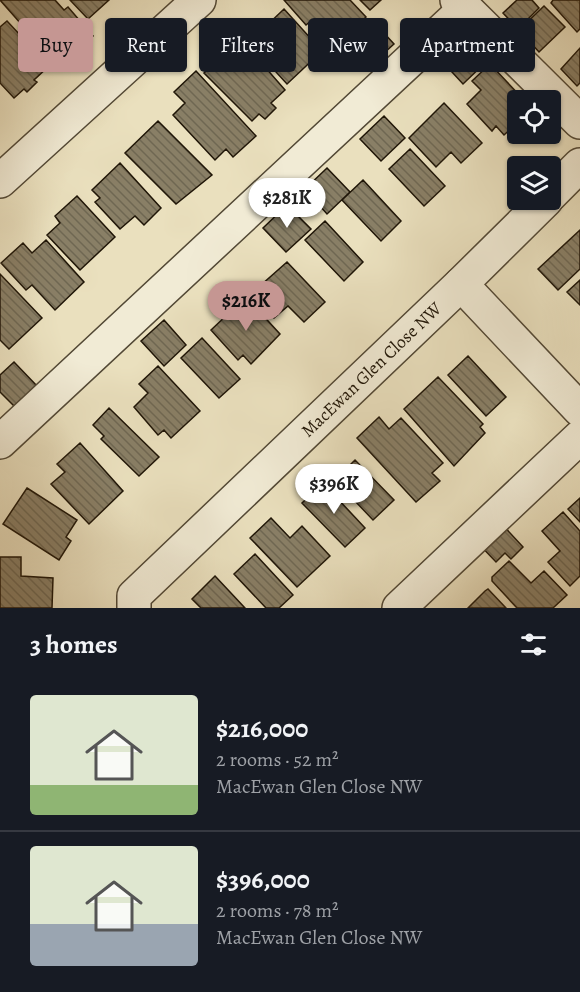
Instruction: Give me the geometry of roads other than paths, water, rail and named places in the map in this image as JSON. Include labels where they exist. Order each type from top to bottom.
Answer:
[{"type":"street","points":[[0,181],[199,0]]},
{"type":"street","points":[[0,442],[461,4],[580,122]]},
{"type":"street","points":[[561,184],[580,165]]},
{"type":"street","name":"MacEwan Glen Close NW","points":[[134,608],[134,596],[536,210]]},
{"type":"street","points":[[461,284],[580,410]]},
{"type":"street","points":[[399,608],[580,437]]}]
